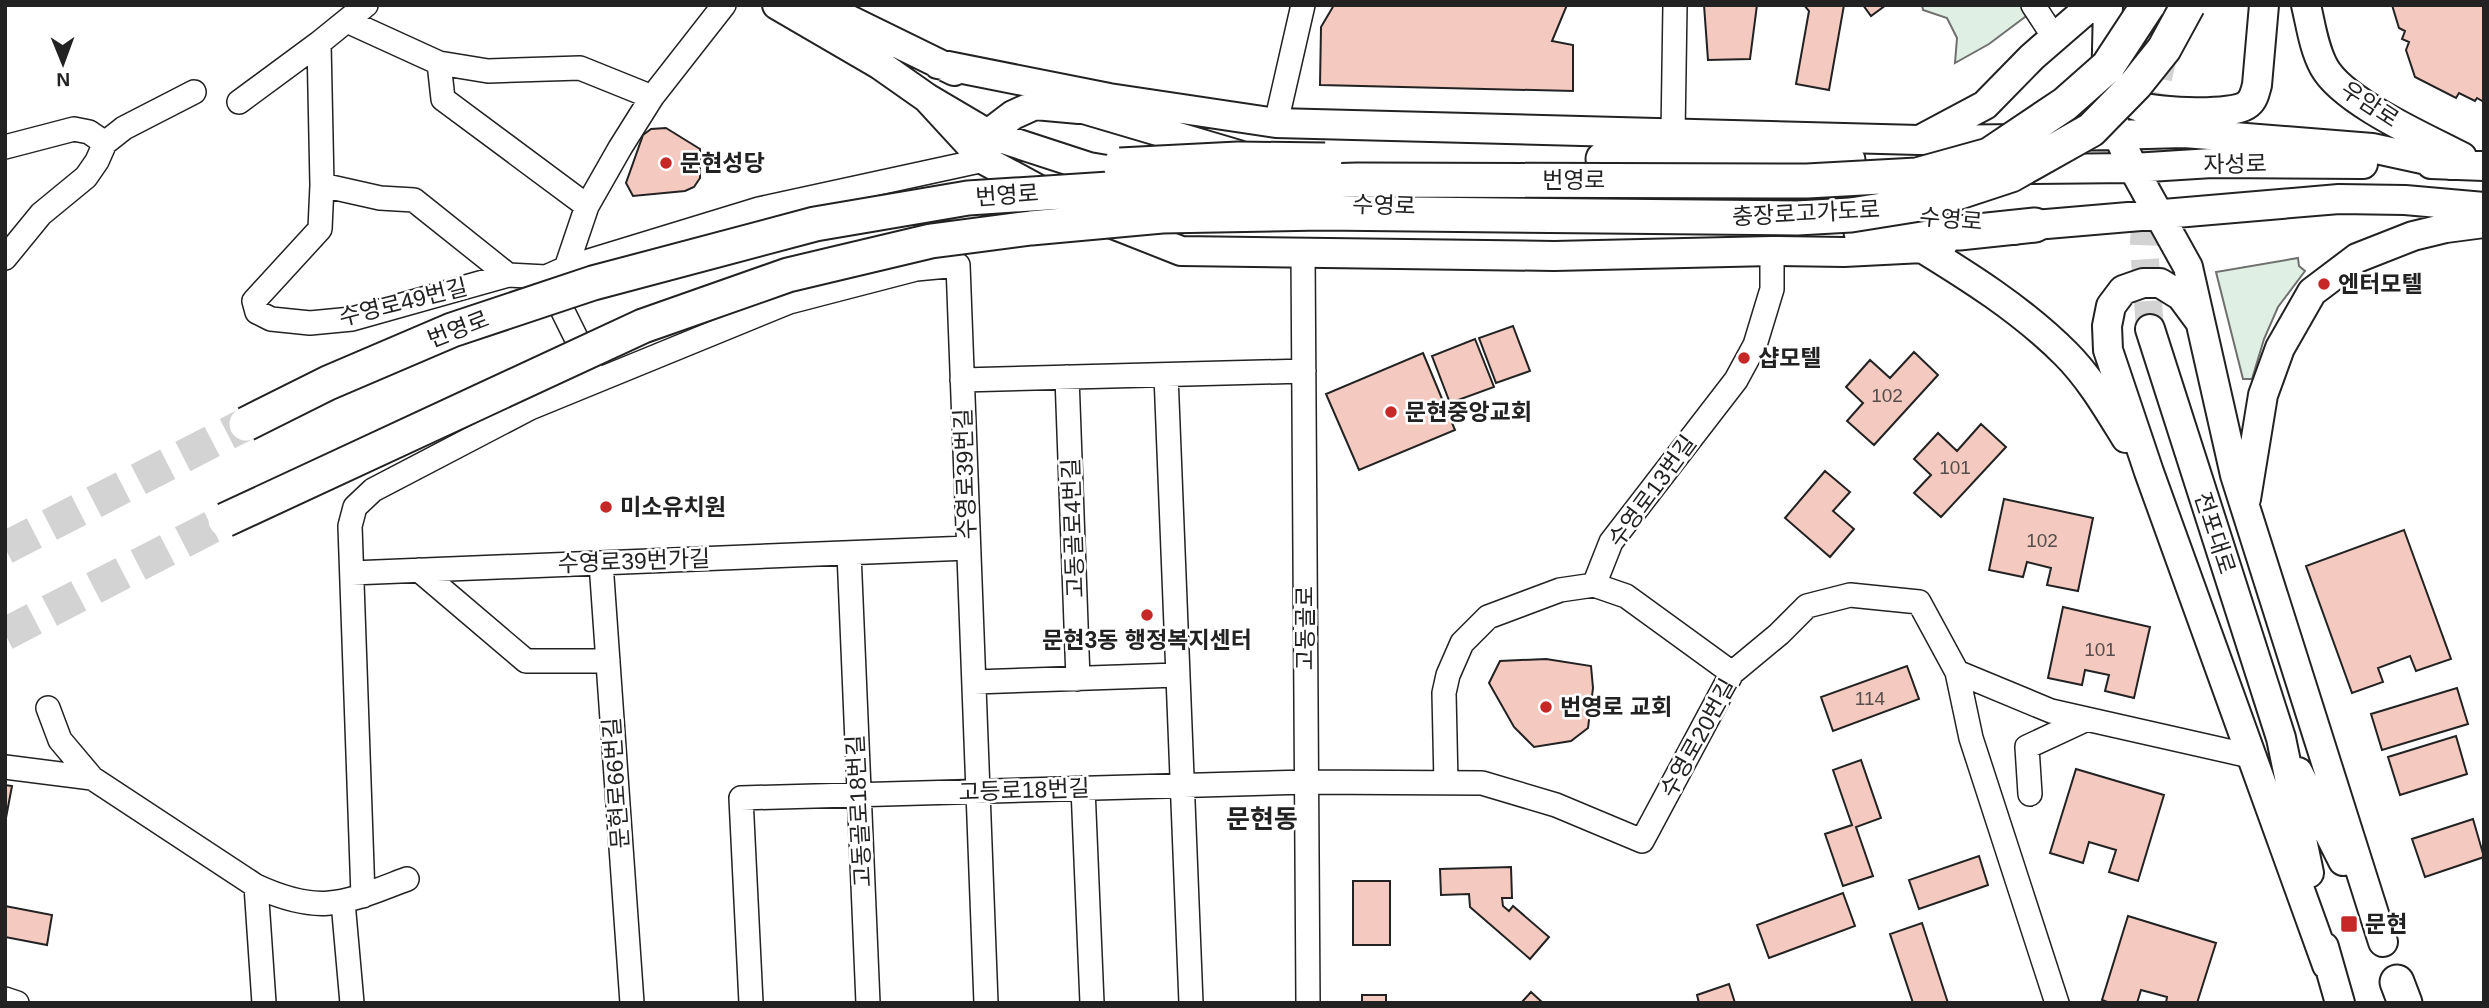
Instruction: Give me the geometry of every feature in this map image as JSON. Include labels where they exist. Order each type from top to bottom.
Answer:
[{"type":"highway","name":"충장로고가도로","points":[[1807,181],[1917,174],[1989,155],[2065,104],[2171,10]]},
{"type":"highway","name":"충장로고가도로","points":[[1514,216],[1797,218],[1851,215],[1926,203],[2011,174],[2091,130],[2136,84],[2164,49],[2171,10]]},
{"type":"highway","points":[[968,198],[1115,165],[1238,159],[1848,160]]},
{"type":"highway","name":"번영로","points":[[246,424],[328,383],[452,330],[593,283],[815,224],[968,198],[1140,187],[1357,180],[1807,181]]},
{"type":"highway","name":"번영로","points":[[225,520],[642,326],[788,275],[931,241],[1031,228],[1162,216],[1322,213],[1514,216]]},
{"type":"highway","points":[[931,241],[1093,236],[1861,232],[1910,240],[2035,226]]},
{"type":"main road","points":[[777,5],[880,65],[927,98],[986,147],[1078,210],[1181,251],[1554,256],[1844,251],[1910,240],[2005,301],[2068,355],[2098,393],[2148,472]]},
{"type":"main road","name":"수영로","points":[[819,5],[960,74],[1304,174],[1565,194],[1792,198],[2021,169]]},
{"type":"main road","points":[[1848,160],[1919,140],[1986,105],[2054,37],[2092,5]]},
{"type":"main road","points":[[2108,5],[2106,93],[2117,133],[2133,168],[2188,267],[2235,475],[2383,942]]},
{"type":"main road","points":[[2106,79],[2119,96],[2139,106],[2159,110],[2232,111],[2247,105],[2254,97],[2257,85],[2264,5]]},
{"type":"main road","name":"우암로","points":[[2306,5],[2323,66],[2331,78],[2375,111],[2470,165]]},
{"type":"main road","name":"수영로","points":[[938,64],[1109,98],[1276,123],[1919,140],[2184,133],[2372,148],[2470,165]]},
{"type":"main road","points":[[986,147],[1013,115],[1035,104],[1084,109]]},
{"type":"main road","name":"수영로","points":[[986,147],[1270,199],[1412,206],[1674,210],[1829,209],[2035,226],[2160,214]]},
{"type":"main road","points":[[1848,160],[2021,169]]},
{"type":"main road","name":"자성로","points":[[2021,169],[2133,168],[2212,163],[2470,165]]},
{"type":"main road","name":"자성로","points":[[2160,214],[2339,199],[2405,200],[2484,206]]},
{"type":"main road","points":[[2245,509],[2263,395],[2280,348],[2312,292],[2357,258],[2413,236],[2484,223]]},
{"type":"main road","points":[[2202,324],[2180,296],[2160,283],[2143,283],[2123,290],[2111,306],[2107,326],[2108,350],[2148,472],[2327,965]]},
{"type":"main road","name":"전포대로","points":[[2150,328],[2281,738],[2327,965],[2340,1003]]},
{"type":"main road","name":"전포대로","points":[[2281,738],[2383,942],[2403,998]]},
{"type":"street","points":[[239,102],[366,5]]},
{"type":"street","points":[[352,1003],[351,526],[355,507],[373,490],[530,408],[597,380],[556,273],[587,206],[652,97],[724,5]]},
{"type":"street","points":[[1276,123],[1303,5]]},
{"type":"street","points":[[1674,134],[1675,5]]},
{"type":"street","points":[[2033,5],[2054,37]]},
{"type":"street","points":[[347,21],[439,63],[488,71],[580,68],[652,97]]},
{"type":"street","points":[[319,43],[322,185]]},
{"type":"street","points":[[439,63],[443,99],[587,206]]},
{"type":"street","points":[[5,258],[41,214],[86,177],[105,143],[124,128],[194,92]]},
{"type":"street","points":[[5,147],[74,129],[89,132],[105,143]]},
{"type":"street","points":[[556,273],[759,209],[986,147]]},
{"type":"street","name":"수영로49번길","points":[[508,275],[414,200],[380,198],[322,185],[320,229],[254,301],[257,312],[271,319],[310,323],[352,319],[508,275],[556,273]]},
{"type":"street","name":"수영로13번길","points":[[1594,585],[1611,542],[1735,380],[1755,345],[1772,289],[1772,251]]},
{"type":"street","name":"고동골로","points":[[1303,253],[1308,1003]]},
{"type":"street","name":"수영로39번길","points":[[597,380],[789,302],[916,269],[958,265],[986,1003]]},
{"type":"street","points":[[962,380],[1304,371]]},
{"type":"street","points":[[1166,375],[1191,1003]]},
{"type":"street","name":"고동골로4번길","points":[[1067,377],[1078,679]]},
{"type":"street","name":"수영로39번가길","points":[[352,573],[968,548]]},
{"type":"street","name":"고동골로18번길","points":[[849,553],[868,1003]]},
{"type":"street","name":"문현로66번길","points":[[601,563],[632,1003]]},
{"type":"street","points":[[419,570],[526,661],[608,661]]},
{"type":"street","points":[[1447,783],[1444,693],[1448,675],[1462,643],[1488,617],[1560,590],[1594,585],[1626,596],[1732,673]]},
{"type":"street","name":"수영로20번길","points":[[1307,782],[1482,783],[1556,805],[1642,841],[1732,673],[1779,634],[1807,606],[1850,595],[1919,602],[1957,672]]},
{"type":"street","points":[[1957,672],[2051,711],[2250,756]]},
{"type":"street","points":[[1957,672],[1970,738],[2057,1003]]},
{"type":"street","points":[[974,682],[1177,675]]},
{"type":"street","points":[[48,708],[60,740],[92,778],[256,886],[283,899],[311,905],[353,899],[407,879]]},
{"type":"street","points":[[2030,794],[2027,747],[2087,719]]},
{"type":"street","points":[[5,767],[92,778]]},
{"type":"street","name":"고등로18번길","points":[[751,1003],[741,798],[1307,782]]},
{"type":"street","points":[[1083,788],[1092,1003]]},
{"type":"street","points":[[256,886],[264,1003]]},
{"type":"street","points":[[5,999],[17,1003]]},
{"type":"green space","points":[[1922,5],[2041,5],[1989,44],[1955,63],[1957,38],[1947,18],[1923,10]]},
{"type":"green space","points":[[2298,258],[2299,266],[2305,271],[2278,307],[2264,339],[2252,379],[2243,379],[2216,272]]},
{"type":"building","points":[[1334,5],[1567,5],[1552,41],[1573,45],[1573,91],[1320,85],[1321,27]]},
{"type":"building","points":[[1704,5],[1757,5],[1750,59],[1708,60]]},
{"type":"building","points":[[1804,5],[1844,5],[1829,90],[1796,84],[1809,11]]},
{"type":"building","points":[[1863,5],[1886,5],[1871,16]]},
{"type":"building","points":[[2392,5],[2484,5],[2484,102],[2477,98],[2475,101],[2459,93],[2456,98],[2415,77],[2406,50],[2409,42],[2402,39],[2405,31],[2399,28]]},
{"type":"building","name":"문현성당","points":[[666,128],[700,149],[700,178],[694,187],[685,191],[633,196],[626,183],[643,135],[651,129]]},
{"type":"building","points":[[1513,326],[1530,371],[1496,383],[1479,338]]},
{"type":"building","points":[[1475,339],[1494,387],[1450,403],[1432,356]]},
{"type":"building","points":[[1914,352],[1938,375],[1874,445],[1847,421],[1863,403],[1846,387],[1870,360],[1890,378]]},
{"type":"building","name":"문현중앙교회","points":[[1423,353],[1455,430],[1359,470],[1326,394]]},
{"type":"building","points":[[1981,424],[2006,447],[1941,517],[1914,493],[1931,475],[1914,459],[1938,433],[1957,451]]},
{"type":"building","points":[[1825,471],[1850,492],[1833,511],[1854,529],[1830,557],[1785,518]]},
{"type":"building","points":[[2004,499],[2093,518],[2078,591],[2047,585],[2051,568],[2027,562],[2023,577],[1989,570]]},
{"type":"building","points":[[2404,530],[2451,659],[2416,671],[2410,656],[2378,668],[2383,682],[2352,693],[2306,566]]},
{"type":"building","points":[[2063,607],[2150,627],[2134,698],[2105,691],[2109,675],[2085,670],[2082,685],[2048,678]]},
{"type":"building","name":"번영로 교회","points":[[1546,659],[1591,666],[1593,688],[1588,728],[1571,741],[1534,747],[1514,727],[1489,683],[1500,661]]},
{"type":"building","points":[[1907,666],[1919,699],[1833,731],[1821,697]]},
{"type":"building","points":[[2457,688],[2468,724],[2382,750],[2371,714]]},
{"type":"building","points":[[2456,736],[2467,774],[2400,795],[2388,757]]},
{"type":"building","points":[[1861,760],[1881,818],[1856,827],[1873,876],[1843,886],[1825,834],[1852,825],[1833,770]]},
{"type":"building","points":[[2076,769],[2164,795],[2138,881],[2109,872],[2116,850],[2089,842],[2083,863],[2050,853]]},
{"type":"building","points":[[5,785],[12,786],[5,823]]},
{"type":"building","points":[[2473,819],[2484,857],[2425,877],[2412,839]]},
{"type":"building","points":[[1979,856],[1988,885],[1919,909],[1909,880]]},
{"type":"building","points":[[1511,867],[1512,898],[1502,898],[1503,906],[1509,911],[1513,906],[1549,937],[1530,959],[1470,907],[1469,894],[1441,895],[1440,869]]},
{"type":"building","points":[[1353,881],[1390,881],[1390,945],[1353,945]]},
{"type":"building","points":[[1843,893],[1855,926],[1769,958],[1757,925]]},
{"type":"building","points":[[5,906],[52,915],[47,945],[5,937]]},
{"type":"building","points":[[2128,916],[2216,943],[2197,1003],[2166,1003],[2167,997],[2141,990],[2137,1003],[2110,1003],[2102,1000]]},
{"type":"building","points":[[1922,923],[1948,1003],[1913,1003],[1890,934]]},
{"type":"building","points":[[1729,984],[1735,1003],[1699,1003],[1697,995]]},
{"type":"building","points":[[1531,992],[1543,1003],[1521,1003]]},
{"type":"building","points":[[1362,995],[1386,995],[1386,1003],[1362,1003]]},
{"type":"tunnel","points":[[2150,329],[2144,246],[2149,119],[2165,47]]},
{"type":"tunnel","points":[[5,548],[246,424]]},
{"type":"tunnel","points":[[5,634],[225,520]]},
{"type":"place","name":"문현성당","points":[[666,163]]},
{"type":"place","name":"엔터모텔","points":[[2324,284]]},
{"type":"place","name":"샵모텔","points":[[1744,358]]},
{"type":"place","name":"문현중앙교회","points":[[1391,412]]},
{"type":"place","name":"미소유치원","points":[[606,507]]},
{"type":"place","name":"문현3동 행정복지센터","points":[[1147,615]]},
{"type":"place","name":"번영로 교회","points":[[1546,707]]},
{"type":"place","name":"문현","points":[[2349,924]]},
{"type":"district","name":"문현동","points":[[1262,819]]}]
